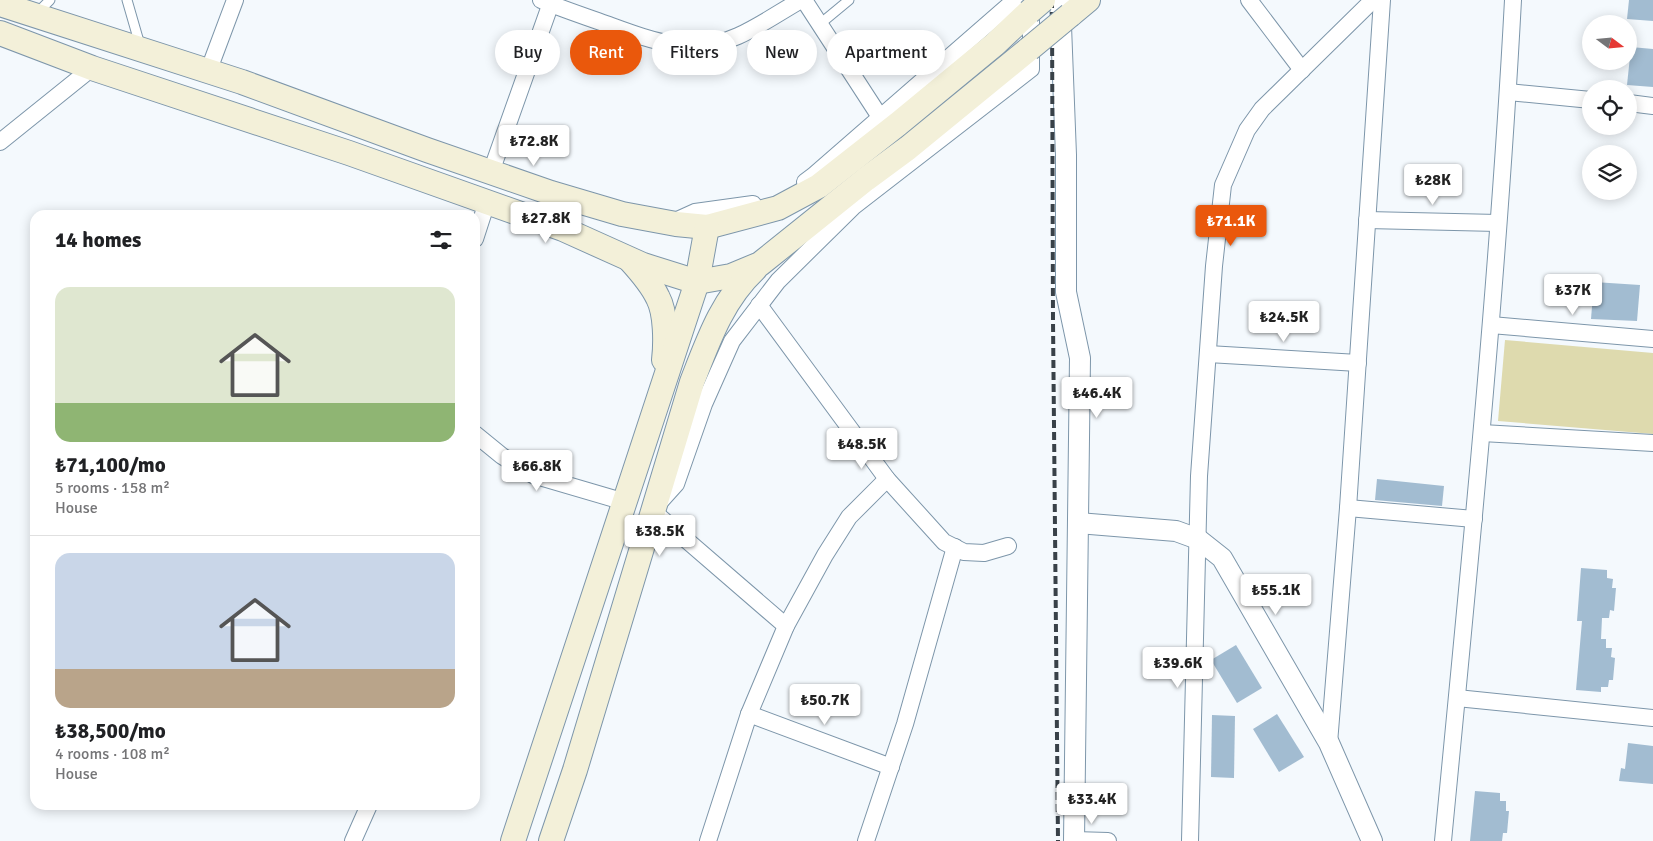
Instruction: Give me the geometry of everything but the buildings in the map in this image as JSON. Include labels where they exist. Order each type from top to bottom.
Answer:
[{"type":"main road","points":[[551,841],[578,760],[692,382],[712,330],[730,297],[760,264],[1030,49],[1065,8],[1088,0]]},
{"type":"main road","points":[[0,4],[42,8],[141,50],[551,193],[622,214],[671,223],[708,227],[778,208],[819,186],[995,44],[1030,3]]},
{"type":"main road","points":[[0,33],[92,68],[349,153],[563,229],[643,265],[697,282],[731,276],[760,264]]},
{"type":"main road","points":[[513,841],[697,282],[708,227]]},
{"type":"main road","points":[[629,258],[646,278],[659,299],[664,326],[665,356],[662,390]]},
{"type":"main road","points":[[625,502],[654,510]]},
{"type":"street","points":[[208,72],[235,0]]},
{"type":"street","points":[[491,172],[548,1],[653,41],[673,45],[694,46],[738,36],[802,0],[820,24],[880,117]]},
{"type":"street","points":[[1248,0],[1302,70]]},
{"type":"street","points":[[1190,841],[1199,476],[1214,266],[1222,185],[1247,130],[1262,109],[1373,0]]},
{"type":"street","points":[[1329,743],[1348,508],[1382,0]]},
{"type":"street","points":[[1443,841],[1482,433],[1508,92],[1513,0]]},
{"type":"street","points":[[671,223],[695,212],[741,207],[776,198],[813,176],[880,117],[1030,3]]},
{"type":"street","points":[[786,626],[654,510],[676,484],[704,404],[732,341],[778,280],[853,206],[1031,70],[1030,3]]},
{"type":"street","points":[[1065,8],[1066,292],[1080,358],[1074,840],[1108,841]]},
{"type":"street","points":[[0,142],[92,68]]},
{"type":"street","points":[[1508,92],[1582,99]]},
{"type":"street","points":[[1637,105],[1653,106]]},
{"type":"street","points":[[480,224],[487,202]]},
{"type":"street","points":[[1367,220],[1498,223]]},
{"type":"street","points":[[760,305],[887,479],[944,542],[964,552],[984,553],[1008,546]]},
{"type":"street","points":[[1491,324],[1653,339]]},
{"type":"street","points":[[1208,354],[1358,363]]},
{"type":"street","points":[[1482,433],[1653,443]]},
{"type":"street","points":[[480,438],[502,456],[533,475],[625,502]]},
{"type":"street","points":[[708,841],[749,714],[786,626],[825,555],[849,517],[887,479]]},
{"type":"street","points":[[1348,508],[1474,519]]},
{"type":"street","points":[[1078,523],[1176,531],[1198,538],[1222,558],[1329,743],[1372,841]]},
{"type":"street","points":[[866,841],[905,724],[955,548]]},
{"type":"street","points":[[1457,698],[1653,718]]},
{"type":"street","points":[[749,714],[891,767]]},
{"type":"street","points":[[353,841],[367,810]]},
{"type":"lane","points":[[128,0],[141,50]]},
{"type":"lane","points":[[820,24],[849,0]]},
{"type":"shaded area","points":[[1505,340],[1653,353],[1653,434],[1498,421]]},
{"type":"railway","points":[[1052,0],[1058,841]]}]
